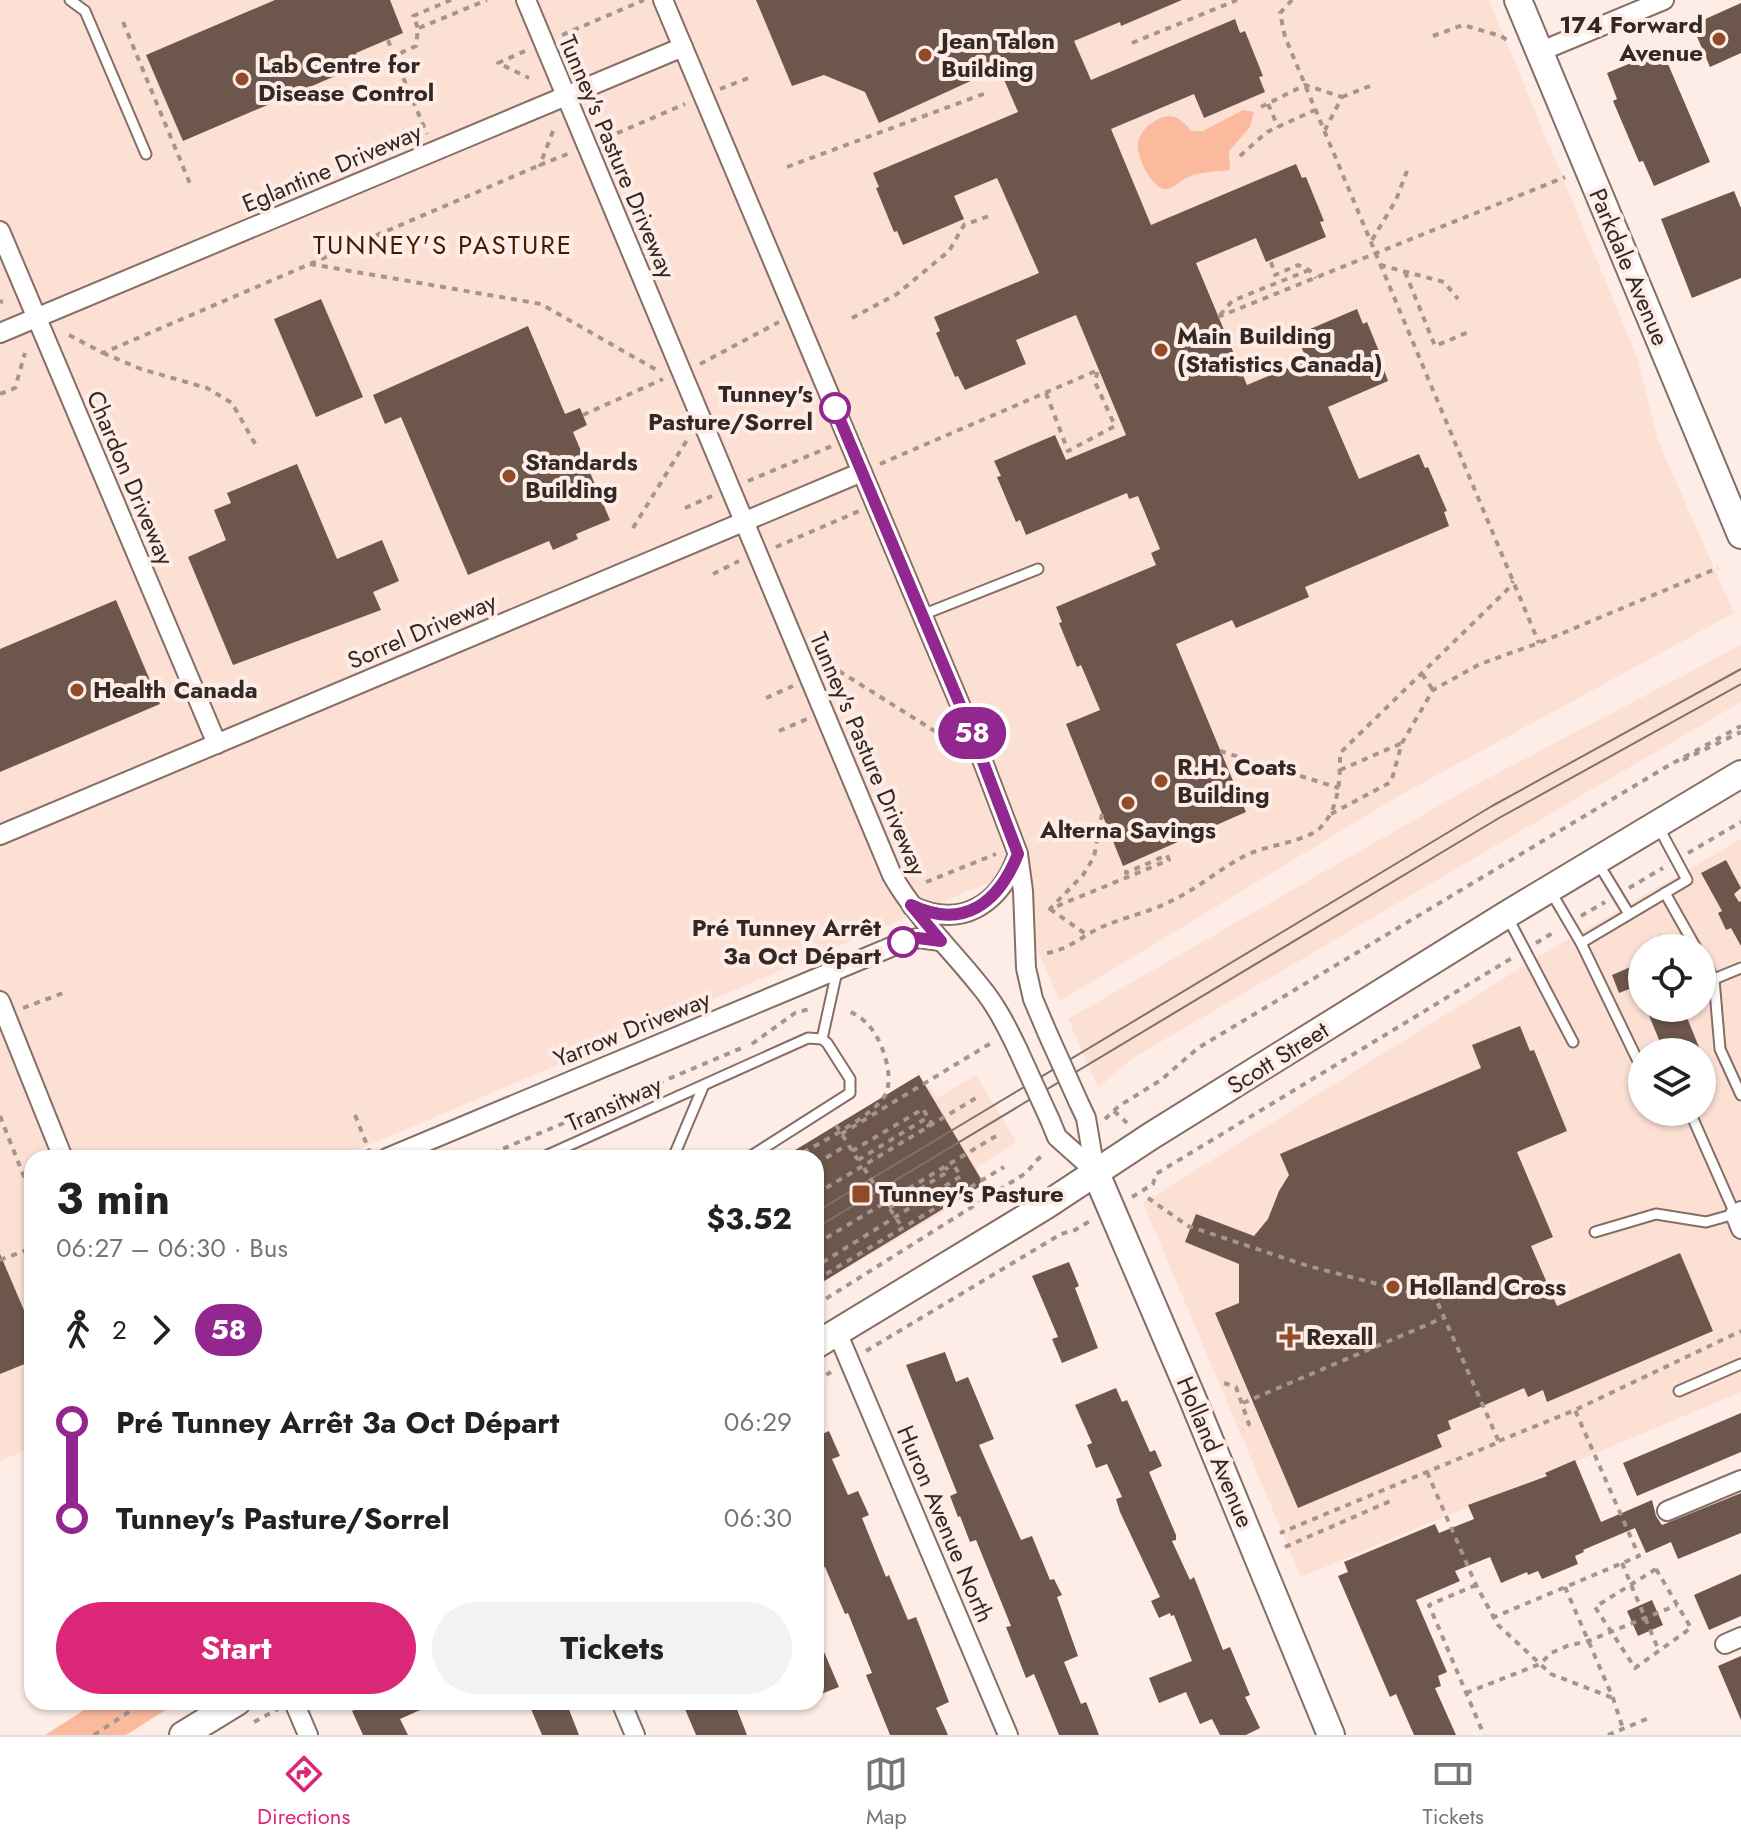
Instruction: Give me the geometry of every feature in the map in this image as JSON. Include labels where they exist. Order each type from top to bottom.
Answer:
[{"type":"main road","name":"Parkdale Avenue","points":[[1518,0],[1741,535]]},
{"type":"main road","name":"Scott Street","points":[[827,1338],[1045,1206],[1095,1171],[1506,915],[1741,774]]},
{"type":"main road","name":"Holland Avenue","points":[[1095,1171],[1331,1735]]},
{"type":"main road","points":[[183,1735],[224,1710]]},
{"type":"street","name":"Tunney's Pasture Driveway","points":[[526,0],[892,875],[911,905],[982,987],[1004,1021],[1057,1137],[1095,1171]]},
{"type":"street","points":[[663,0],[972,733],[1018,854],[1026,968],[1033,999],[1086,1118],[1095,1171]]},
{"type":"street","points":[[1539,52],[1664,0]]},
{"type":"street","name":"Eglantine Driveway","points":[[0,333],[683,47]]},
{"type":"street","name":"Chardon Driveway","points":[[0,231],[217,744]]},
{"type":"street","name":"Sorrel Driveway","points":[[0,835],[862,472]]},
{"type":"street","points":[[911,905],[941,916],[975,908],[1001,887],[1018,854]]},
{"type":"street","name":"Yarrow Driveway","points":[[406,1150],[903,942],[918,938],[941,941]]},
{"type":"street","points":[[3,1008],[60,1150]]},
{"type":"street","name":"Huron Avenue North","points":[[827,1338],[1008,1735]]},
{"type":"street","points":[[1667,1511],[1741,1480]]},
{"type":"street","points":[[297,1710],[308,1735]]},
{"type":"street","points":[[624,1710],[635,1735]]},
{"type":"lane","points":[[70,0],[85,11],[146,154]]},
{"type":"lane","points":[[922,615],[1038,569]]},
{"type":"lane","points":[[1581,943],[1687,880],[1657,824]]},
{"type":"lane","points":[[1596,860],[1629,914]]},
{"type":"lane","points":[[1549,889],[1581,943],[1628,1040]]},
{"type":"lane","points":[[1665,893],[1688,934]]},
{"type":"lane","points":[[1506,915],[1573,1042]]},
{"type":"lane","points":[[1716,978],[1741,968]]},
{"type":"lane","points":[[761,1150],[850,1093],[850,1079],[822,1039],[837,971]]},
{"type":"lane","points":[[1716,1002],[1720,1049],[1741,1095]]},
{"type":"lane","name":"Transitway","points":[[559,1150],[808,1038],[822,1039]]},
{"type":"lane","name":"Transitway","points":[[676,1150],[703,1087]]},
{"type":"lane","points":[[1595,1232],[1656,1214],[1706,1222],[1739,1218],[1696,1126]]},
{"type":"lane","points":[[1679,1391],[1741,1364]]},
{"type":"path","points":[[394,56],[416,46],[418,28],[413,16],[451,0]]},
{"type":"path","points":[[418,28],[487,0]]},
{"type":"path","points":[[562,35],[644,0]]},
{"type":"path","points":[[1132,43],[1237,0]]},
{"type":"path","points":[[1292,0],[1280,13],[1285,37],[1539,643]]},
{"type":"path","points":[[123,22],[191,186]]},
{"type":"path","points":[[1433,36],[1463,25],[1501,36],[1510,42]]},
{"type":"path","points":[[388,40],[433,151]]},
{"type":"path","points":[[525,51],[498,63],[529,78]]},
{"type":"path","points":[[718,90],[751,77]]},
{"type":"path","points":[[1261,107],[1305,85],[1342,97],[1370,86]]},
{"type":"path","points":[[787,167],[986,93]]},
{"type":"path","points":[[1325,132],[1342,97]]},
{"type":"path","points":[[606,138],[688,103]]},
{"type":"path","points":[[1268,103],[1278,127]]},
{"type":"path","points":[[1240,156],[1267,132],[1315,110]]},
{"type":"path","points":[[540,165],[553,131]]},
{"type":"path","points":[[103,353],[573,151]]},
{"type":"path","points":[[1309,270],[1232,301],[1218,317],[1588,168]]},
{"type":"path","points":[[1372,240],[1396,200],[1407,171]]},
{"type":"path","points":[[852,318],[897,294],[949,251],[964,225],[989,216]]},
{"type":"path","points":[[1271,262],[1275,275],[1298,265],[1316,278]]},
{"type":"path","points":[[310,264],[541,304],[669,377],[583,415]]},
{"type":"path","points":[[1380,265],[1444,282],[1458,299]]},
{"type":"path","points":[[1405,272],[1435,346],[1471,331]]},
{"type":"path","points":[[700,364],[782,321]]},
{"type":"path","points":[[69,335],[141,369],[207,388],[232,403],[258,449]]},
{"type":"path","points":[[0,394],[15,388],[25,353]]},
{"type":"path","points":[[862,472],[1098,370],[1095,382],[1115,426],[1068,451],[1046,393]]},
{"type":"path","points":[[633,528],[701,417]]},
{"type":"path","points":[[747,482],[834,445]]},
{"type":"path","points":[[685,508],[712,496]]},
{"type":"path","points":[[776,547],[859,511]]},
{"type":"path","points":[[713,574],[742,559]]},
{"type":"path","points":[[1329,816],[1391,782],[1402,743],[1433,690],[1480,664],[1539,643],[1718,568]]},
{"type":"path","points":[[1047,953],[1062,949],[1113,922],[1176,899],[1252,853],[1319,829],[1329,816],[1340,788],[1340,753],[1507,590],[1513,580]]},
{"type":"path","points":[[824,671],[839,671],[949,740]]},
{"type":"path","points":[[1422,674],[1433,690]]},
{"type":"path","points":[[766,698],[796,685]]},
{"type":"path","points":[[779,731],[824,712]]},
{"type":"path","points":[[1105,1119],[1161,1080],[1198,1048],[1666,767],[1741,726]]},
{"type":"path","points":[[1666,767],[1741,732]]},
{"type":"path","points":[[1340,770],[1402,743]]},
{"type":"path","points":[[1220,751],[1340,788]]},
{"type":"path","points":[[1050,909],[1083,875],[1094,857],[1102,814]]},
{"type":"path","points":[[1141,1192],[1153,1184],[1156,1174],[1741,822]]},
{"type":"path","points":[[926,882],[996,854]]},
{"type":"path","points":[[1050,909],[1169,860],[1167,855],[1126,873],[1127,864]]},
{"type":"path","points":[[1050,909],[1087,935]]},
{"type":"path","points":[[3,1008],[66,992]]},
{"type":"path","points":[[841,1134],[991,1043]]},
{"type":"path","points":[[824,1189],[976,1098]]},
{"type":"path","points":[[852,1151],[923,1109],[931,1126]]},
{"type":"path","points":[[1114,1111],[1126,1122]]},
{"type":"path","points":[[355,1115],[369,1150]]},
{"type":"path","points":[[0,1116],[24,1177]]},
{"type":"path","points":[[858,1160],[925,1119],[931,1126]]},
{"type":"path","points":[[836,1125],[902,1227]]},
{"type":"path","points":[[824,1239],[996,1136]]},
{"type":"path","points":[[824,1159],[847,1145]]},
{"type":"path","points":[[824,1300],[1026,1173],[1038,1159]]},
{"type":"path","points":[[824,1261],[961,1176],[952,1163]]},
{"type":"path","points":[[889,1208],[949,1171],[945,1167]]},
{"type":"path","points":[[824,1275],[1004,1167]]},
{"type":"path","points":[[1026,1173],[1032,1184]]},
{"type":"path","points":[[1148,1198],[1188,1226],[1308,1266],[1436,1299],[1499,1442]]},
{"type":"path","points":[[1057,1225],[1061,1234]]},
{"type":"path","points":[[881,1342],[1061,1234],[1075,1230]]},
{"type":"path","points":[[0,1260],[24,1251]]},
{"type":"path","points":[[1243,1403],[1443,1318]]},
{"type":"path","points":[[1280,1533],[1575,1410],[1741,1331]]},
{"type":"path","points":[[1224,1383],[1236,1387],[1243,1403],[1249,1419],[1243,1430]]},
{"type":"path","points":[[1492,1618],[1639,1556],[1575,1410]]},
{"type":"path","points":[[1427,1472],[1492,1618],[1551,1674],[1613,1698]]},
{"type":"path","points":[[1285,1547],[1395,1499]]},
{"type":"path","points":[[1622,1563],[1659,1651]]},
{"type":"path","points":[[1656,1569],[1677,1605],[1691,1628],[1635,1668],[1595,1607],[1656,1569]]},
{"type":"path","points":[[1476,1585],[1429,1605],[1484,1735]]},
{"type":"path","points":[[1565,1587],[1613,1698],[1623,1729]]},
{"type":"path","points":[[1466,1693],[1540,1664],[1551,1653],[1677,1605]]},
{"type":"path","points":[[94,1735],[132,1710]]},
{"type":"path","points":[[1608,1735],[1649,1718]]},
{"type":"shaded area","name":"Tunney's Pasture","points":[[0,0],[1489,0],[1637,357],[1659,443],[1734,613],[1397,797],[1060,1001],[1004,876],[357,1150],[24,1150],[24,1451],[0,1461]]},
{"type":"shaded area","points":[[1243,110],[1254,112],[1250,127],[1229,151],[1230,170],[1197,174],[1167,189],[1159,187],[1149,176],[1139,154],[1138,142],[1153,122],[1171,116],[1191,131],[1203,131]]},
{"type":"shaded area","points":[[1741,645],[1741,702],[1133,1058],[1098,1088],[1068,1019],[1475,785]]},
{"type":"shaded area","points":[[1741,839],[1741,1392],[1301,1577],[1143,1203],[1538,957]]},
{"type":"shaded area","points":[[976,1075],[1016,1142],[976,1168],[984,1184],[946,1211],[824,1281],[824,1150],[815,1150],[929,1085],[937,1098]]},
{"type":"shaded area","points":[[84,1710],[165,1710],[126,1735],[45,1735]]},
{"type":"building","name":"Lab Centre for Disease Control","points":[[275,0],[390,0],[403,33],[356,53],[361,65],[183,141],[146,55]]},
{"type":"building","name":"Main Building (Statistics Canada)","points":[[756,0],[1182,0],[1121,26],[1120,22],[1074,41],[1091,80],[1235,19],[1240,33],[1245,31],[1263,76],[1259,77],[1265,92],[1204,118],[1194,94],[1111,129],[1151,225],[1296,164],[1302,178],[1306,177],[1324,221],[1320,222],[1326,237],[1266,262],[1256,238],[1196,263],[1247,385],[1307,360],[1296,335],[1357,309],[1363,324],[1367,322],[1388,381],[1328,407],[1359,479],[1419,454],[1447,511],[1444,512],[1449,526],[1305,587],[1309,597],[1236,628],[1232,620],[1176,644],[1246,812],[1123,866],[1066,724],[1100,710],[1081,665],[1077,667],[1059,623],[1062,622],[1056,607],[1156,565],[1151,553],[1160,549],[1138,496],[1129,499],[1127,493],[1026,535],[1020,520],[1016,522],[997,477],[1001,476],[994,461],[1055,435],[1066,460],[1126,435],[1076,315],[1016,340],[1026,364],[965,390],[958,376],[955,377],[936,333],[940,331],[934,317],[1039,273],[997,178],[954,196],[964,219],[903,245],[897,231],[894,232],[876,188],[879,187],[873,173],[1018,112],[999,68],[879,123],[865,92],[824,75],[792,86]]},
{"type":"building","name":"174 Forward Avenue","points":[[1741,3],[1741,53],[1710,67],[1692,25]]},
{"type":"building","points":[[1662,50],[1710,162],[1654,186],[1643,161],[1639,162],[1613,101],[1617,99],[1607,73]]},
{"type":"building","points":[[1734,191],[1741,208],[1741,278],[1692,298],[1661,219]]},
{"type":"building","points":[[321,299],[363,397],[316,417],[274,319]]},
{"type":"building","name":"Standards Building","points":[[528,326],[565,414],[580,408],[587,425],[573,432],[610,520],[576,534],[578,539],[553,550],[549,541],[468,575],[401,417],[385,424],[373,395]]},
{"type":"building","points":[[297,464],[337,559],[382,540],[399,581],[373,592],[381,610],[233,665],[188,557],[226,540],[214,510],[231,503],[227,493]]},
{"type":"building","name":"Health Canada","points":[[116,600],[160,704],[0,772],[0,649]]},
{"type":"building","points":[[1726,860],[1741,888],[1734,894],[1741,901],[1741,946],[1731,928],[1726,930],[1718,913],[1722,911],[1701,873]]},
{"type":"building","points":[[1628,968],[1628,989],[1619,993],[1612,975]]},
{"type":"building","points":[[1652,1022],[1689,1022],[1695,1038],[1658,1038]]},
{"type":"building","name":"Holland Cross","points":[[1520,1026],[1530,1051],[1534,1050],[1567,1131],[1517,1152],[1553,1237],[1531,1246],[1557,1306],[1680,1253],[1713,1331],[1547,1402],[1543,1390],[1528,1397],[1524,1388],[1448,1421],[1451,1429],[1437,1435],[1442,1447],[1298,1508],[1215,1313],[1239,1303],[1239,1264],[1185,1242],[1196,1214],[1254,1236],[1268,1219],[1289,1175],[1280,1154],[1481,1068],[1472,1045]]},
{"type":"building","points":[[919,1075],[984,1184],[824,1281],[824,1150],[795,1150]]},
{"type":"building","points":[[0,1254],[24,1310],[24,1364],[0,1374]]},
{"type":"building","points":[[1069,1262],[1079,1286],[1075,1288],[1098,1348],[1062,1363],[1052,1339],[1058,1337],[1032,1276]]},
{"type":"building","points":[[945,1352],[956,1382],[968,1377],[994,1439],[979,1445],[1021,1540],[1032,1536],[1050,1580],[1054,1579],[1062,1595],[1057,1597],[1078,1656],[1064,1662],[1081,1704],[1086,1702],[1099,1735],[1059,1735],[1034,1674],[1026,1678],[1006,1627],[1011,1626],[976,1540],[970,1542],[958,1517],[950,1496],[957,1493],[906,1365]]},
{"type":"building","points":[[1116,1388],[1122,1402],[1127,1400],[1150,1452],[1155,1450],[1162,1466],[1149,1472],[1176,1535],[1176,1540],[1172,1541],[1190,1580],[1194,1577],[1223,1650],[1230,1647],[1250,1695],[1245,1697],[1260,1728],[1246,1735],[1220,1735],[1212,1719],[1200,1724],[1186,1692],[1159,1703],[1149,1678],[1192,1661],[1174,1615],[1170,1613],[1159,1618],[1151,1601],[1160,1597],[1120,1512],[1116,1499],[1122,1497],[1107,1464],[1096,1468],[1087,1445],[1092,1443],[1075,1405]]},
{"type":"building","points":[[1741,1413],[1741,1452],[1637,1496],[1623,1463]]},
{"type":"building","points":[[829,1431],[840,1456],[832,1459],[848,1495],[858,1491],[869,1515],[862,1518],[886,1577],[889,1575],[908,1620],[916,1617],[949,1702],[936,1708],[948,1735],[890,1735],[866,1675],[872,1673],[825,1567],[824,1433]]},
{"type":"building","points":[[1575,1460],[1601,1522],[1652,1500],[1662,1525],[1741,1493],[1741,1533],[1678,1559],[1671,1542],[1646,1553],[1635,1528],[1583,1550],[1575,1556],[1578,1564],[1542,1579],[1538,1571],[1528,1575],[1527,1572],[1501,1583],[1490,1557],[1455,1571],[1460,1581],[1416,1600],[1447,1672],[1438,1676],[1441,1686],[1435,1688],[1456,1735],[1414,1735],[1396,1694],[1390,1697],[1338,1576],[1348,1572],[1344,1562],[1435,1524],[1439,1533],[1474,1519],[1468,1505],[1547,1476],[1545,1473]]},
{"type":"building","points":[[1741,1574],[1741,1616],[1709,1630],[1694,1595]]},
{"type":"building","points":[[1652,1600],[1663,1625],[1638,1636],[1627,1611]]},
{"type":"building","points":[[824,1652],[839,1687],[824,1693]]},
{"type":"building","points":[[1741,1656],[1741,1720],[1718,1666]]},
{"type":"building","points":[[420,1710],[400,1719],[408,1735],[363,1735],[352,1711]]},
{"type":"building","points":[[531,1710],[569,1710],[579,1735],[542,1735]]},
{"type":"building","points":[[685,1710],[737,1710],[747,1735],[696,1735]]},
{"type":"tram line","points":[[824,1207],[1492,806],[1741,669]]},
{"type":"tram line","points":[[824,1223],[1499,818],[1741,684]]},
{"type":"bus line","name":"58","points":[[835,408],[972,733],[1018,854],[1001,887],[975,908],[941,916],[911,905],[941,941],[918,938],[903,942]]},
{"type":"place","name":"174 Forward Avenue","points":[[1719,39]]},
{"type":"place","name":"Jean Talon Building","points":[[925,55]]},
{"type":"place","name":"Lab Centre for Disease Control","points":[[242,79]]},
{"type":"place","name":"Main Building (Statistics Canada)","points":[[1161,350]]},
{"type":"place","name":"Tunney's Pasture/Sorrel","points":[[835,408]]},
{"type":"place","name":"Standards Building","points":[[509,476]]},
{"type":"place","name":"Health Canada","points":[[77,690]]},
{"type":"place","name":"R.H. Coats Building","points":[[1161,781]]},
{"type":"place","name":"Alterna Savings","points":[[1128,803]]},
{"type":"place","name":"Pré Tunney Arrêt 3a Oct Départ","points":[[903,942]]},
{"type":"place","name":"Tunney's Pasture","points":[[861,1194]]},
{"type":"place","name":"Holland Cross","points":[[1393,1287]]},
{"type":"place","name":"Rexall","points":[[1290,1337]]},
{"type":"district","name":"TUNNEY'S PASTURE","points":[[443,245]]}]
